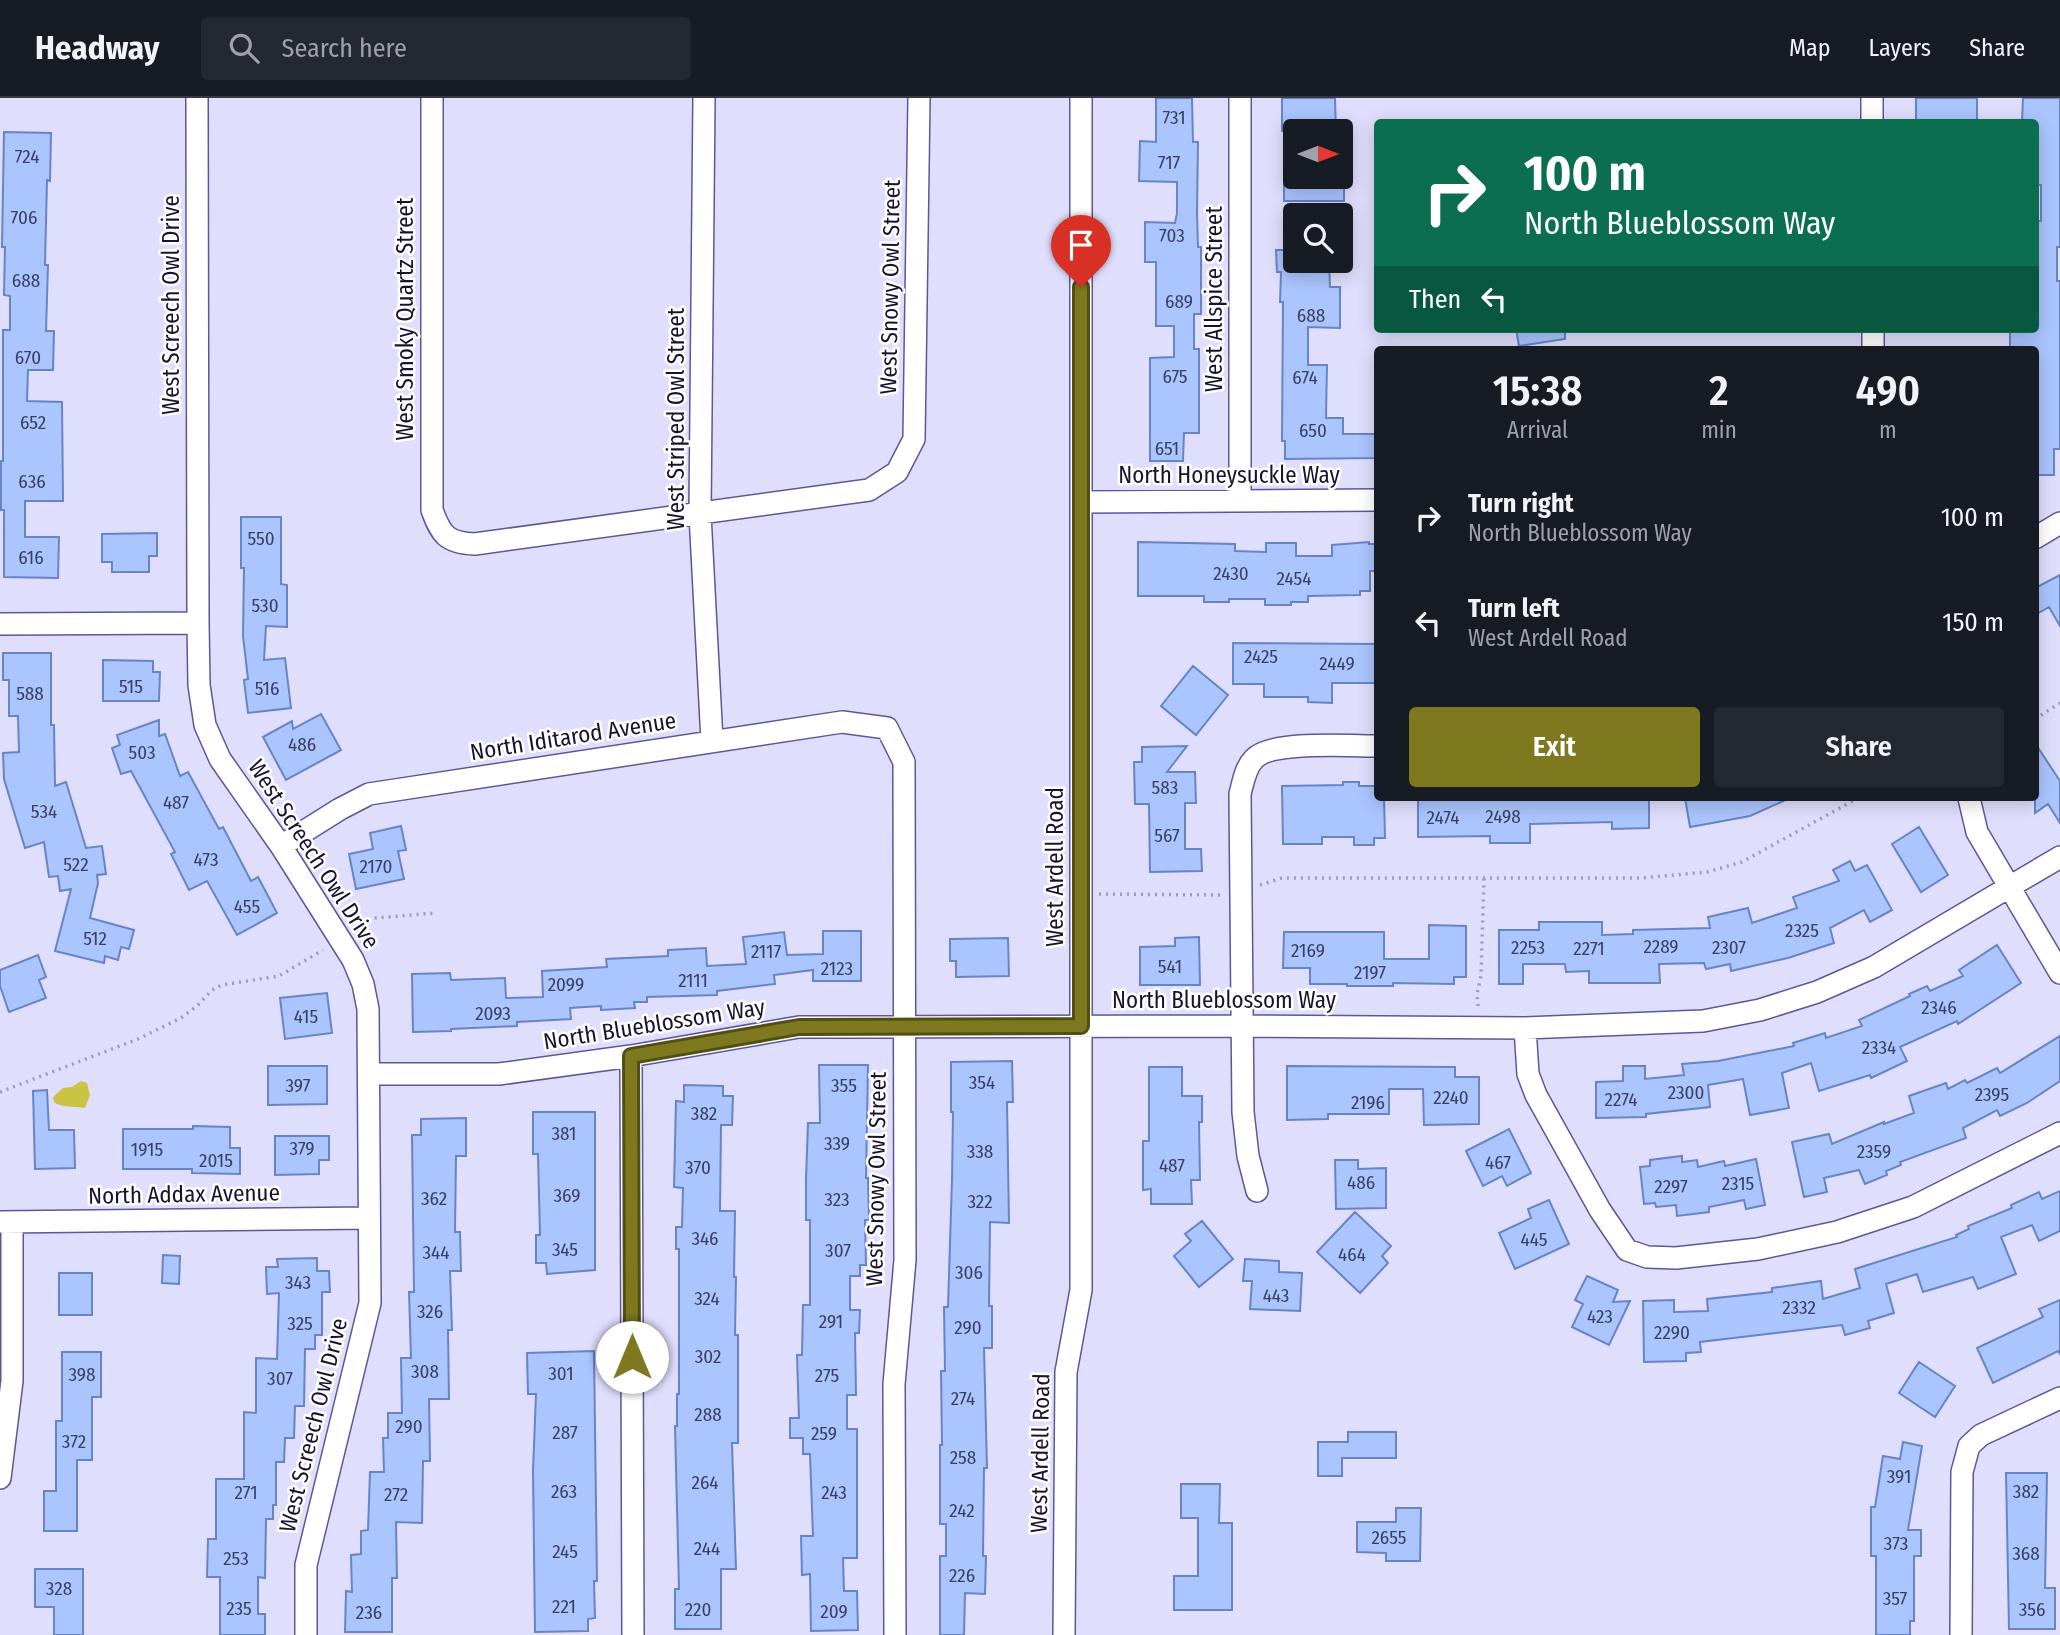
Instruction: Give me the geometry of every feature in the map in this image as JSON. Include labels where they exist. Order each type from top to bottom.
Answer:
[{"type":"street","name":"West Screech Owl Drive","points":[[197,98],[198,623],[199,685],[205,725],[220,759],[281,846],[358,972],[368,1009],[370,1303],[306,1565],[306,1635]]},
{"type":"street","name":"West Smoky Quartz Street","points":[[432,98],[432,510],[438,526],[446,537],[458,543],[475,544],[700,514]]},
{"type":"street","name":"West Striped Owl Street","points":[[704,98],[700,514],[712,741]]},
{"type":"street","name":"West Snowy Owl Street","points":[[700,514],[869,490],[897,472],[914,439],[919,98]]},
{"type":"street","name":"West Ardell Road","points":[[1064,1635],[1066,1372],[1081,1290],[1081,98]]},
{"type":"street","name":"West Allspice Street","points":[[1240,98],[1240,501]]},
{"type":"street","points":[[1872,98],[1872,119]]},
{"type":"street","name":"North Honeysuckle Way","points":[[1082,502],[1374,500]]},
{"type":"street","points":[[2039,536],[2060,523]]},
{"type":"street","points":[[0,624],[198,623]]},
{"type":"street","name":"North Iditarod Avenue","points":[[281,846],[369,794],[842,722],[887,728]]},
{"type":"street","name":"West Snowy Owl Street","points":[[887,728],[904,762],[905,1260],[894,1384],[895,1635]]},
{"type":"street","points":[[1257,1191],[1248,1156],[1242,1112],[1240,794],[1245,774],[1254,758],[1270,750],[1290,746],[1374,746]]},
{"type":"street","points":[[1970,801],[1977,832],[2060,973]]},
{"type":"street","name":"North Blueblossom Way","points":[[369,1074],[499,1074],[631,1056],[799,1027],[1525,1028],[1703,1021],[1760,1010],[1817,992],[1874,967],[2060,857]]},
{"type":"street","points":[[1525,1028],[1528,1074],[1536,1095],[1600,1210],[1628,1250],[1647,1257],[1676,1258],[1758,1249],[1837,1232],[1913,1207],[2060,1133]]},
{"type":"street","points":[[631,1056],[633,1635]]},
{"type":"street","name":"North Addax Avenue","points":[[6,1222],[369,1218]]},
{"type":"street","points":[[0,1478],[12,1381],[6,1222]]},
{"type":"street","points":[[1961,1635],[1962,1472],[1969,1446],[1981,1435],[2060,1398]]},
{"type":"path","points":[[2039,717],[2060,704]]},
{"type":"path","points":[[1258,886],[1282,878],[1641,878],[1707,872],[1742,862],[1853,801]]},
{"type":"path","points":[[1478,1006],[1484,878]]},
{"type":"path","points":[[1097,894],[1227,895]]},
{"type":"path","points":[[0,1092],[138,1039],[181,1018],[212,990],[222,985],[279,976],[376,918],[435,913]]},
{"type":"shaded area","points":[[81,1081],[87,1083],[90,1095],[85,1108],[54,1102],[53,1097],[63,1088],[72,1087]]},
{"type":"building","points":[[1156,98],[1192,98],[1193,142],[1198,142],[1197,213],[1198,247],[1201,247],[1201,314],[1194,314],[1194,349],[1199,349],[1199,433],[1184,433],[1183,461],[1150,461],[1150,358],[1174,357],[1174,326],[1156,326],[1156,262],[1145,262],[1145,222],[1175,223],[1177,213],[1177,182],[1139,181],[1140,141],[1156,142]]},
{"type":"building","points":[[1282,98],[1335,98],[1336,119],[1283,119],[1282,131]]},
{"type":"building","points":[[1916,98],[1977,98],[1977,119],[1916,119]]},
{"type":"building","points":[[2023,98],[2060,98],[2060,247],[2057,247],[2057,281],[2060,281],[2060,449],[2054,449],[2054,475],[2039,475],[2039,346],[2010,346],[2010,333],[2039,333],[2039,119],[2022,119]]},
{"type":"building","points":[[4,132],[51,133],[45,265],[48,265],[46,331],[54,331],[53,370],[28,370],[27,401],[62,402],[63,501],[25,501],[25,537],[59,537],[58,578],[4,577],[4,510],[1,510],[3,330],[10,330],[10,296],[4,295],[5,247],[2,247]]},
{"type":"building","points":[[1284,189],[1344,189],[1344,201],[1284,201]]},
{"type":"building","points":[[1276,250],[1283,250],[1283,273],[1329,273],[1330,287],[1340,287],[1340,328],[1308,327],[1308,365],[1327,365],[1326,418],[1343,418],[1343,434],[1374,434],[1374,458],[1285,459],[1285,441],[1282,441],[1281,272],[1277,272]]},
{"type":"building","points":[[1517,333],[1565,333],[1565,339],[1519,346]]},
{"type":"building","points":[[241,517],[281,517],[281,584],[287,585],[287,627],[266,626],[264,660],[285,658],[291,708],[248,713],[244,680],[248,679],[243,636],[244,568],[241,568]]},
{"type":"building","points":[[157,533],[157,556],[149,556],[149,572],[112,572],[112,562],[102,562],[102,534]]},
{"type":"building","points":[[1138,542],[1235,544],[1235,551],[1266,552],[1266,543],[1296,543],[1296,556],[1332,556],[1332,545],[1369,542],[1374,544],[1374,571],[1370,571],[1370,591],[1360,591],[1360,595],[1308,596],[1308,602],[1291,602],[1291,605],[1265,605],[1265,599],[1204,602],[1204,596],[1138,596]]},
{"type":"building","points":[[2060,575],[2060,626],[2049,607],[2039,613],[2039,586]]},
{"type":"building","points":[[1233,643],[1374,644],[1374,683],[1332,683],[1332,703],[1308,702],[1308,697],[1264,697],[1264,684],[1233,684]]},
{"type":"building","points":[[3,653],[51,653],[51,725],[54,725],[55,786],[66,782],[86,848],[102,846],[106,874],[97,875],[98,883],[90,918],[134,930],[129,949],[121,947],[118,960],[105,956],[104,963],[55,951],[71,889],[60,891],[58,876],[49,877],[44,842],[25,848],[4,779],[3,753],[19,752],[18,716],[9,716],[9,680],[3,680]]},
{"type":"building","points":[[103,660],[153,661],[153,672],[160,672],[159,701],[103,701]]},
{"type":"building","points":[[1193,666],[1228,695],[1196,735],[1161,706]]},
{"type":"building","points":[[321,714],[341,750],[286,780],[263,737],[292,721],[293,729]]},
{"type":"building","points":[[159,720],[159,736],[165,734],[180,776],[188,772],[219,829],[223,827],[251,881],[258,877],[277,913],[237,935],[207,881],[189,890],[171,854],[175,852],[131,771],[121,774],[112,748],[120,745],[117,735]]},
{"type":"building","points":[[1187,746],[1167,772],[1195,772],[1196,803],[1185,803],[1185,849],[1201,849],[1202,871],[1150,872],[1149,804],[1135,804],[1134,762],[1142,762],[1142,747]]},
{"type":"building","points":[[2039,749],[2060,781],[2060,823],[2048,804],[2035,813],[2035,801],[2039,801]]},
{"type":"building","points":[[1343,782],[1359,782],[1359,786],[1374,786],[1374,801],[1384,801],[1385,838],[1374,838],[1374,845],[1354,845],[1354,837],[1322,837],[1322,844],[1283,844],[1282,786],[1343,785]]},
{"type":"building","points":[[1418,801],[1649,801],[1649,828],[1612,829],[1612,822],[1530,824],[1530,843],[1490,843],[1490,836],[1418,837]]},
{"type":"building","points":[[1686,801],[1783,801],[1750,816],[1690,827]]},
{"type":"building","points":[[401,826],[406,850],[398,851],[404,879],[356,889],[349,854],[373,849],[370,833]]},
{"type":"building","points":[[1919,827],[1948,875],[1921,892],[1892,844]]},
{"type":"building","points":[[1850,861],[1855,871],[1867,865],[1892,910],[1870,922],[1864,910],[1830,928],[1834,943],[1788,958],[1731,971],[1730,964],[1706,969],[1704,963],[1659,964],[1660,983],[1589,983],[1589,971],[1566,972],[1565,964],[1523,964],[1523,984],[1499,984],[1499,930],[1539,930],[1539,922],[1602,922],[1602,935],[1633,934],[1633,930],[1710,928],[1708,917],[1748,908],[1752,923],[1797,908],[1793,897],[1839,881],[1833,870]]},
{"type":"building","points":[[1429,925],[1466,926],[1466,977],[1454,977],[1454,984],[1310,984],[1310,968],[1283,968],[1284,932],[1384,932],[1384,959],[1429,959]]},
{"type":"building","points":[[823,931],[861,931],[861,981],[813,981],[813,970],[774,975],[775,984],[717,991],[717,995],[647,997],[647,1002],[634,1002],[635,1008],[570,1008],[571,1019],[517,1022],[517,1026],[413,1032],[412,974],[450,973],[451,980],[505,978],[506,998],[543,997],[542,971],[607,967],[606,959],[668,956],[668,950],[706,948],[707,966],[746,964],[743,937],[784,932],[787,955],[823,954]]},
{"type":"building","points":[[1199,937],[1200,985],[1140,985],[1140,947],[1175,946],[1175,938]]},
{"type":"building","points":[[1008,938],[1009,976],[956,977],[956,961],[950,961],[950,939]]},
{"type":"building","points":[[1997,945],[2021,983],[1958,1024],[1957,1021],[1900,1047],[1907,1061],[1871,1078],[1870,1075],[1819,1091],[1811,1063],[1782,1073],[1789,1108],[1750,1115],[1743,1079],[1708,1085],[1710,1107],[1646,1114],[1646,1117],[1596,1118],[1596,1082],[1623,1081],[1623,1066],[1645,1066],[1645,1079],[1684,1075],[1682,1064],[1718,1061],[1794,1046],[1793,1043],[1825,1033],[1826,1038],[1862,1026],[1859,1020],[1910,996],[1909,994],[1927,986],[1930,991],[1963,976],[1959,970]]},
{"type":"building","points":[[38,955],[46,977],[39,980],[46,998],[9,1012],[0,986],[0,970]]},
{"type":"building","points":[[327,993],[332,1033],[285,1039],[280,998]]},
{"type":"building","points":[[2060,1036],[2060,1081],[2027,1103],[2000,1116],[1997,1110],[1963,1128],[1966,1138],[1900,1162],[1901,1165],[1886,1171],[1887,1175],[1865,1184],[1859,1170],[1824,1178],[1827,1192],[1804,1197],[1792,1142],[1829,1134],[1832,1144],[1884,1122],[1914,1113],[1909,1096],[1946,1083],[1948,1089],[1965,1080],[1967,1083],[1997,1068],[2000,1073]]},
{"type":"building","points":[[1012,1061],[1013,1102],[1007,1102],[1009,1223],[990,1222],[989,1306],[992,1306],[992,1348],[984,1348],[987,1468],[984,1468],[985,1594],[965,1593],[964,1635],[940,1635],[940,1556],[946,1556],[946,1524],[940,1524],[940,1445],[941,1371],[945,1371],[944,1307],[948,1307],[952,1180],[951,1062]]},
{"type":"building","points":[[819,1065],[868,1065],[866,1178],[869,1220],[865,1220],[866,1265],[860,1265],[860,1276],[850,1276],[850,1310],[860,1310],[859,1333],[855,1333],[856,1395],[847,1395],[847,1429],[857,1429],[857,1558],[843,1558],[844,1591],[857,1591],[858,1630],[811,1631],[810,1574],[802,1575],[801,1536],[813,1536],[810,1454],[803,1454],[803,1438],[790,1438],[790,1418],[799,1418],[797,1355],[802,1355],[803,1305],[810,1305],[810,1220],[806,1220],[808,1123],[820,1123]]},
{"type":"building","points":[[268,1066],[327,1066],[327,1104],[268,1105]]},
{"type":"building","points":[[1287,1066],[1455,1067],[1455,1077],[1479,1077],[1479,1124],[1424,1125],[1423,1089],[1389,1089],[1389,1114],[1328,1114],[1328,1119],[1287,1120]]},
{"type":"building","points":[[1149,1067],[1182,1067],[1182,1096],[1202,1096],[1202,1122],[1199,1122],[1200,1180],[1191,1180],[1192,1204],[1151,1204],[1151,1189],[1143,1190],[1143,1141],[1149,1141]]},
{"type":"building","points":[[684,1085],[723,1086],[723,1096],[733,1096],[732,1125],[721,1125],[720,1211],[735,1211],[738,1443],[732,1443],[736,1569],[721,1569],[721,1629],[675,1629],[675,1589],[679,1589],[675,1426],[679,1394],[679,1249],[676,1249],[676,1227],[682,1227],[683,1188],[674,1187],[676,1101],[684,1102]]},
{"type":"building","points":[[47,1090],[49,1130],[74,1130],[75,1168],[35,1169],[33,1091]]},
{"type":"building","points":[[533,1112],[595,1112],[595,1270],[547,1274],[546,1263],[536,1263],[536,1235],[540,1235],[538,1154],[533,1154]]},
{"type":"building","points":[[466,1118],[466,1156],[456,1156],[455,1232],[460,1232],[461,1271],[450,1271],[452,1330],[448,1330],[449,1399],[429,1399],[430,1461],[423,1461],[422,1523],[396,1522],[397,1578],[392,1578],[392,1632],[345,1632],[346,1591],[352,1592],[351,1555],[361,1554],[361,1531],[368,1530],[370,1472],[384,1472],[383,1438],[388,1438],[388,1413],[402,1413],[401,1358],[411,1358],[409,1292],[414,1292],[412,1135],[421,1135],[421,1119]]},
{"type":"building","points":[[193,1126],[230,1127],[230,1148],[240,1148],[240,1174],[192,1173],[192,1169],[123,1169],[123,1129],[193,1129]]},
{"type":"building","points":[[1509,1129],[1531,1173],[1507,1186],[1502,1176],[1483,1186],[1466,1151]]},
{"type":"building","points":[[275,1136],[329,1136],[329,1160],[319,1160],[319,1174],[275,1175]]},
{"type":"building","points":[[1682,1156],[1682,1162],[1697,1160],[1698,1167],[1724,1161],[1725,1166],[1756,1159],[1765,1205],[1746,1209],[1744,1200],[1709,1207],[1709,1212],[1677,1216],[1676,1205],[1656,1207],[1655,1203],[1644,1204],[1640,1167],[1650,1166],[1650,1160]]},
{"type":"building","points":[[1335,1160],[1358,1160],[1358,1169],[1386,1168],[1386,1208],[1336,1209]]},
{"type":"building","points":[[2060,1191],[2060,1231],[2039,1241],[2032,1225],[2001,1237],[2016,1274],[1978,1289],[1973,1277],[1923,1292],[1917,1274],[1886,1284],[1894,1313],[1868,1321],[1870,1328],[1845,1335],[1842,1325],[1700,1342],[1701,1352],[1686,1353],[1686,1361],[1644,1362],[1643,1301],[1674,1300],[1674,1312],[1708,1311],[1707,1299],[1772,1292],[1772,1288],[1821,1281],[1823,1299],[1860,1288],[1855,1269],[1957,1237],[1956,1235],[1969,1229],[1968,1226],[2012,1208],[2011,1205],[2039,1192],[2042,1199]]},
{"type":"building","points":[[1549,1200],[1569,1244],[1515,1269],[1499,1233],[1531,1218],[1528,1209]]},
{"type":"building","points":[[1355,1212],[1391,1246],[1382,1256],[1388,1263],[1360,1293],[1317,1252]]},
{"type":"building","points":[[1202,1221],[1233,1259],[1199,1287],[1174,1256],[1191,1241],[1185,1234]]},
{"type":"building","points":[[163,1255],[180,1256],[179,1284],[162,1283]]},
{"type":"building","points":[[317,1258],[317,1271],[329,1271],[330,1292],[322,1292],[322,1335],[315,1335],[315,1349],[305,1349],[304,1406],[295,1406],[294,1438],[285,1438],[284,1462],[276,1462],[276,1505],[273,1505],[273,1519],[266,1519],[265,1578],[258,1577],[258,1614],[265,1614],[265,1635],[220,1635],[220,1577],[207,1577],[208,1539],[216,1539],[216,1479],[244,1479],[244,1412],[256,1413],[256,1358],[277,1359],[279,1293],[267,1294],[266,1267],[278,1267],[277,1259]]},
{"type":"building","points":[[1245,1259],[1279,1261],[1279,1272],[1302,1273],[1300,1311],[1250,1309],[1252,1281],[1243,1281]]},
{"type":"building","points":[[59,1273],[92,1273],[92,1315],[59,1315]]},
{"type":"building","points":[[1587,1276],[1618,1290],[1613,1302],[1630,1301],[1609,1345],[1572,1327],[1583,1304],[1575,1300]]},
{"type":"building","points":[[2060,1300],[2060,1354],[2058,1351],[1993,1383],[1977,1348],[2043,1317],[2039,1309]]},
{"type":"building","points":[[594,1351],[597,1581],[594,1581],[595,1618],[588,1619],[588,1631],[535,1632],[533,1471],[536,1394],[528,1394],[527,1353]]},
{"type":"building","points":[[62,1352],[101,1352],[101,1397],[92,1397],[92,1460],[77,1460],[77,1531],[44,1531],[44,1491],[56,1491],[56,1421],[62,1421]]},
{"type":"building","points":[[1919,1362],[1955,1386],[1935,1417],[1899,1393]]},
{"type":"building","points":[[1348,1432],[1396,1432],[1396,1458],[1342,1458],[1342,1476],[1318,1476],[1318,1442],[1348,1442]]},
{"type":"building","points":[[1903,1442],[1922,1446],[1908,1530],[1921,1530],[1921,1556],[1914,1556],[1914,1621],[1910,1621],[1910,1635],[1876,1635],[1876,1556],[1871,1556],[1871,1507],[1875,1507],[1883,1456],[1900,1459]]},
{"type":"building","points":[[2006,1473],[2047,1473],[2045,1588],[2055,1588],[2055,1629],[2009,1629]]},
{"type":"building","points":[[1181,1484],[1220,1484],[1219,1523],[1232,1523],[1232,1610],[1174,1610],[1174,1576],[1198,1576],[1198,1518],[1181,1518]]},
{"type":"building","points":[[1396,1508],[1421,1508],[1420,1561],[1386,1561],[1386,1553],[1357,1552],[1357,1522],[1396,1522]]},
{"type":"building","points":[[35,1569],[83,1569],[83,1635],[54,1635],[54,1607],[35,1607]]},
{"type":"route","points":[[632,1357],[631,1056],[799,1027],[1081,1026],[1081,287]]}]
